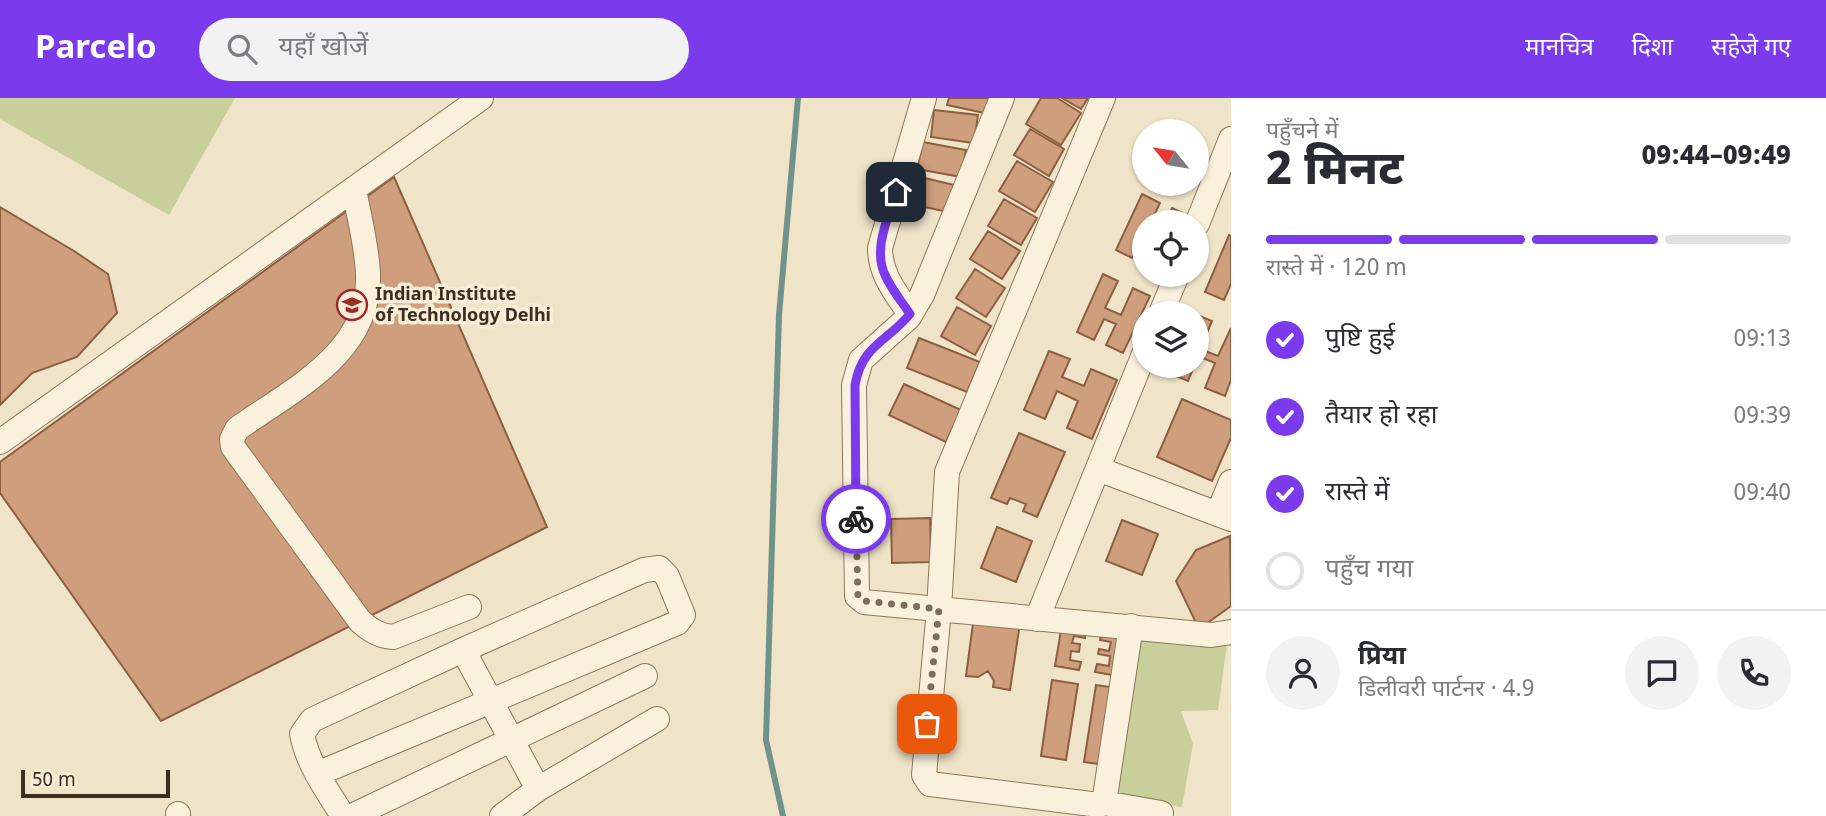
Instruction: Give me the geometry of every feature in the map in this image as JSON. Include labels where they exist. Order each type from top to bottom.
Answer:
[{"type":"street","points":[[0,442],[481,98]]},
{"type":"street","points":[[910,314],[885,277],[880,248],[925,98]]},
{"type":"street","points":[[1002,98],[926,287],[910,314],[867,353],[857,371],[857,596],[864,601],[939,609],[1211,635],[1231,632]]},
{"type":"street","points":[[1103,98],[947,472],[939,609],[923,775],[928,782],[1099,805],[1104,803],[1161,813]]},
{"type":"street","points":[[1203,210],[1231,139]]},
{"type":"street","points":[[354,189],[368,275],[362,316],[350,340],[331,362],[237,429],[232,439],[233,447],[360,621],[371,631],[393,637],[469,607]]},
{"type":"street","points":[[1037,618],[1134,378]]},
{"type":"street","points":[[1098,469],[1225,516],[1231,482]]},
{"type":"street","points":[[317,774],[677,623],[683,615],[667,576],[659,568],[644,570],[312,720],[302,734],[317,774],[343,816]]},
{"type":"street","points":[[1104,803],[1131,626]]},
{"type":"street","points":[[463,650],[538,789]]},
{"type":"street","points":[[352,816],[645,676]]},
{"type":"street","points":[[502,816],[538,789],[657,719]]},
{"type":"green space","points":[[0,98],[235,98],[169,215],[0,119]]},
{"type":"green space","points":[[1140,636],[1227,645],[1218,710],[1181,711],[1193,744],[1182,807],[1115,800]]},
{"type":"building","points":[[949,98],[992,98],[989,114],[947,105]]},
{"type":"building","points":[[1041,98],[1057,98],[1081,113],[1061,145],[1026,124]]},
{"type":"building","points":[[1062,98],[1088,98],[1081,109]]},
{"type":"building","points":[[934,110],[978,115],[974,143],[931,137]]},
{"type":"building","points":[[1030,129],[1064,149],[1049,176],[1014,155]]},
{"type":"building","points":[[923,142],[966,150],[961,177],[917,169]]},
{"type":"building","points":[[1017,161],[1053,182],[1035,212],[999,191]]},
{"type":"building","points":[[912,175],[954,185],[948,212],[906,203]]},
{"type":"building","points":[[394,177],[547,527],[161,721],[0,493],[0,462]]},
{"type":"building","points":[[1141,196],[1160,203],[1157,210],[1135,210]]},
{"type":"building","points":[[1004,199],[1037,218],[1021,245],[988,226]]},
{"type":"building","points":[[0,207],[108,274],[117,313],[77,357],[32,373],[0,405]]},
{"type":"building","points":[[1132,216],[1132,258],[1116,250]]},
{"type":"building","points":[[988,231],[1020,251],[1002,279],[970,259]]},
{"type":"building","points":[[1229,235],[1231,284],[1224,300],[1205,292]]},
{"type":"building","points":[[975,269],[1005,288],[986,317],[956,298]]},
{"type":"building","points":[[1103,274],[1118,281],[1105,308],[1121,315],[1133,288],[1150,296],[1148,301],[1132,301],[1132,334],[1123,353],[1106,345],[1116,324],[1104,319],[1094,340],[1077,332]]},
{"type":"building","points":[[957,307],[991,326],[975,355],[941,336]]},
{"type":"building","points":[[1231,328],[1231,380],[1225,396],[1205,388],[1215,363],[1209,361],[1209,352],[1218,356]]},
{"type":"building","points":[[919,338],[980,362],[967,392],[907,368]]},
{"type":"building","points":[[1049,351],[1070,359],[1062,377],[1084,386],[1091,369],[1117,380],[1092,439],[1067,428],[1078,401],[1057,391],[1045,419],[1024,410]]},
{"type":"building","points":[[904,384],[961,410],[946,442],[889,415]]},
{"type":"building","points":[[1182,399],[1231,420],[1231,438],[1212,481],[1157,457]]},
{"type":"building","points":[[1019,433],[1065,452],[1037,517],[1023,511],[1026,504],[1010,498],[1007,504],[991,498]]},
{"type":"building","points":[[930,518],[931,562],[892,563],[891,519]]},
{"type":"building","points":[[1122,520],[1158,534],[1142,575],[1106,561]]},
{"type":"building","points":[[997,527],[1032,541],[1016,582],[981,568]]},
{"type":"building","points":[[1230,536],[1231,606],[1199,629],[1176,581],[1196,550]]},
{"type":"building","points":[[974,616],[1020,623],[1010,690],[993,687],[994,681],[988,671],[978,677],[966,676]]},
{"type":"building","points":[[1062,624],[1086,628],[1085,638],[1074,636],[1072,643],[1080,644],[1079,652],[1071,651],[1070,660],[1081,662],[1079,670],[1055,666]]},
{"type":"building","points":[[1102,631],[1125,635],[1118,676],[1095,672],[1097,664],[1109,666],[1110,656],[1098,654],[1099,649],[1109,651],[1111,642],[1100,640]]},
{"type":"building","points":[[1052,680],[1078,684],[1066,760],[1041,756]]},
{"type":"building","points":[[1096,685],[1117,688],[1105,765],[1084,762]]},
{"type":"waterway","points":[[783,816],[766,740],[779,315],[798,98]]},
{"type":"way so far","points":[[856,519],[858,598],[861,601],[939,609],[927,724]]},
{"type":"place","name":"Indian Institute of Technology Delhi","points":[[352,305]]},
{"type":"route","points":[[856,519],[857,371],[867,353],[910,314],[885,277],[880,258],[881,240],[896,192]]}]
